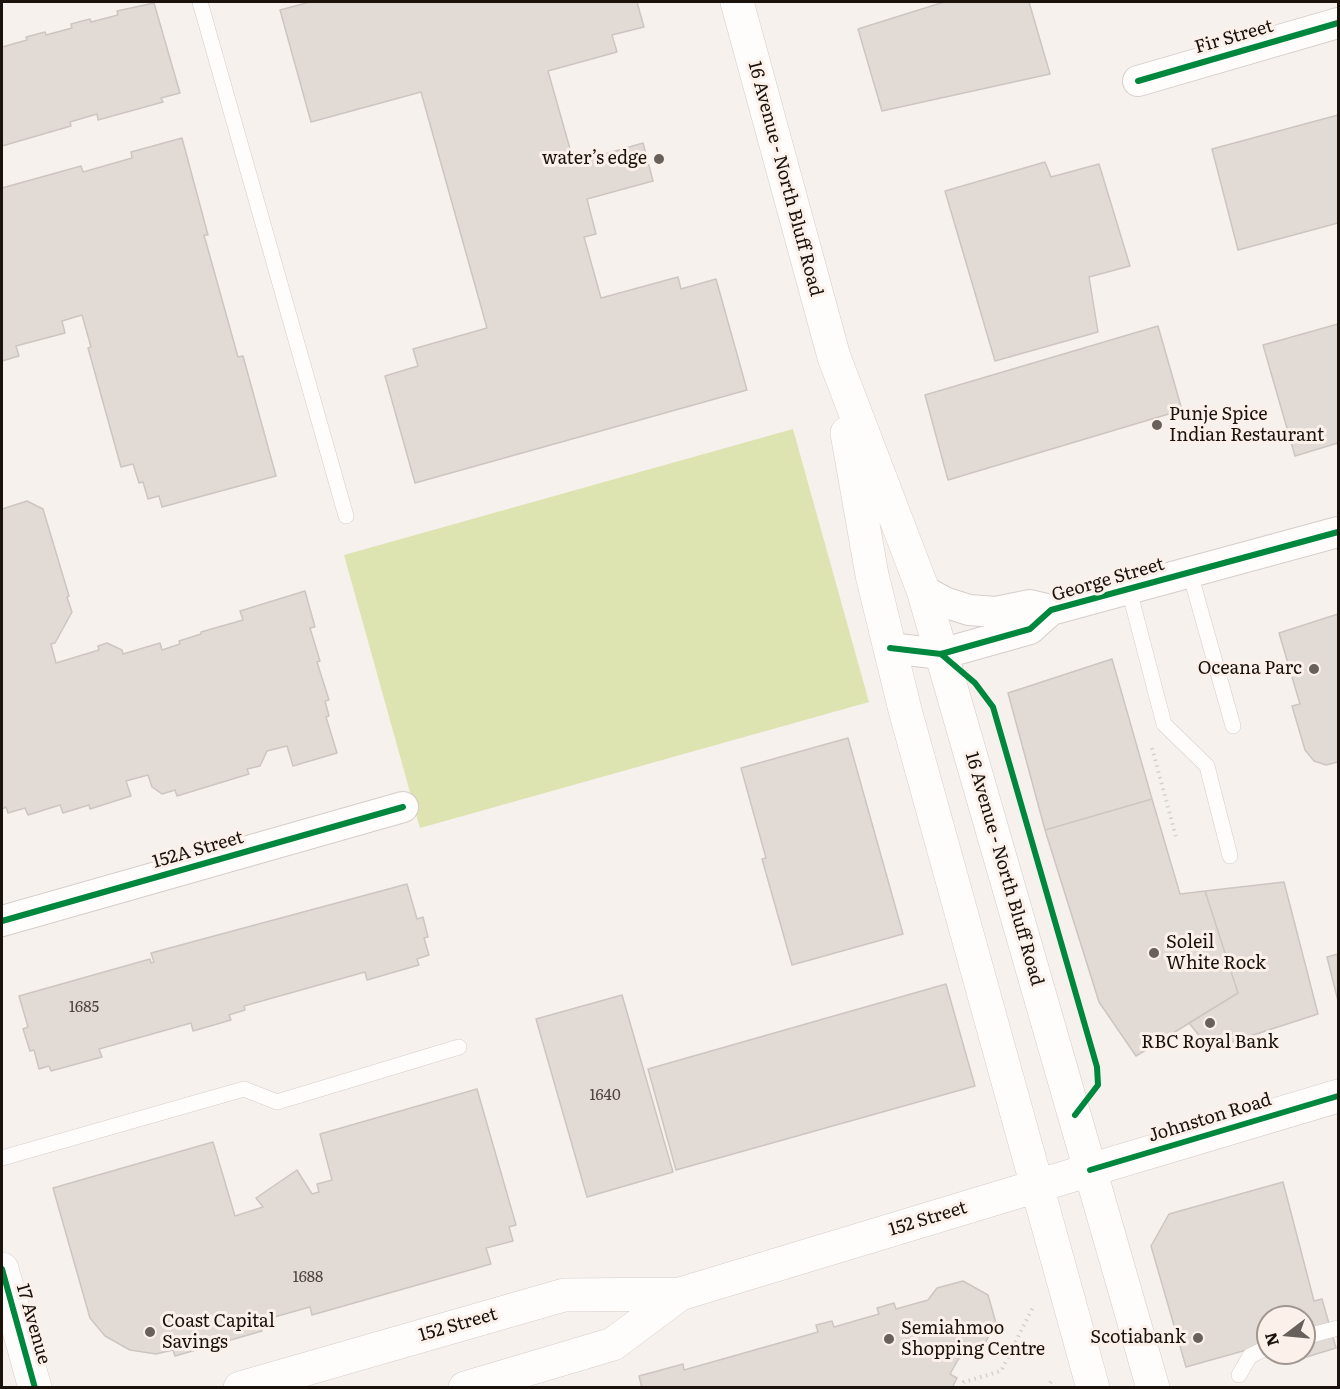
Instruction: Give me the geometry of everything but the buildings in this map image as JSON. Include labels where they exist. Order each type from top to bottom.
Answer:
[{"type":"main road","name":"16 Avenue - North Bluff Road","points":[[737,2],[834,357],[872,574],[905,710],[1093,1388]]},
{"type":"main road","name":"16 Avenue - North Bluff Road","points":[[834,357],[923,590],[1153,1388]]},
{"type":"main road","name":"Johnston Road","points":[[1038,1186],[1338,1096]]},
{"type":"main road","name":"152 Street","points":[[240,1388],[564,1295],[680,1294],[1038,1186]]},
{"type":"main road","name":"17 Avenue","points":[[2,1269],[35,1388]]},
{"type":"main road","name":"152 Street","points":[[465,1388],[613,1344],[680,1294]]},
{"type":"street","name":"Fir Street","points":[[1138,81],[1338,22]]},
{"type":"street","name":"George Street","points":[[890,648],[941,654],[1030,629],[1051,610],[1338,532]]},
{"type":"street","name":"George Street","points":[[923,590],[944,602],[969,610],[996,612],[1030,605],[1051,610]]},
{"type":"street","name":"152A Street","points":[[2,921],[403,807]]},
{"type":"lane","points":[[200,2],[346,516]]},
{"type":"lane","points":[[1190,573],[1233,726]]},
{"type":"lane","points":[[1129,590],[1164,724],[1207,766],[1230,856]]},
{"type":"lane","points":[[2,1158],[244,1089],[277,1102],[459,1047]]},
{"type":"lane","points":[[1316,1334],[1338,1328]]},
{"type":"lane","points":[[1239,1375],[1250,1356],[1256,1353]]},
{"type":"path","points":[[960,1388],[964,1382],[1001,1371],[1038,1297]]},
{"type":"green space","points":[[793,429],[869,702],[420,828],[344,555]]},
{"type":"cycle path","points":[[1138,81],[1338,23]]},
{"type":"cycle path","points":[[890,648],[941,654],[1030,629],[1051,610],[1338,532]]},
{"type":"cycle path","points":[[941,654],[975,683],[993,707],[1097,1067],[1098,1085],[1075,1115]]},
{"type":"cycle path","points":[[2,921],[403,807]]},
{"type":"cycle path","points":[[1090,1170],[1338,1096]]},
{"type":"cycle path","points":[[2,1269],[35,1388]]},
{"type":"place","name":"water’s edge","points":[[659,159]]},
{"type":"place","name":"Punje Spice Indian Restaurant","points":[[1157,425]]},
{"type":"place","name":"Oceana Parc","points":[[1314,669]]},
{"type":"place","name":"Soleil White Rock","points":[[1154,953]]},
{"type":"place","name":"RBC Royal Bank","points":[[1210,1023]]},
{"type":"place","name":"Coast Capital Savings","points":[[150,1332]]},
{"type":"place","name":"Scotiabank","points":[[1198,1338]]},
{"type":"place","name":"Semiahmoo Shopping Centre","points":[[889,1339]]}]
